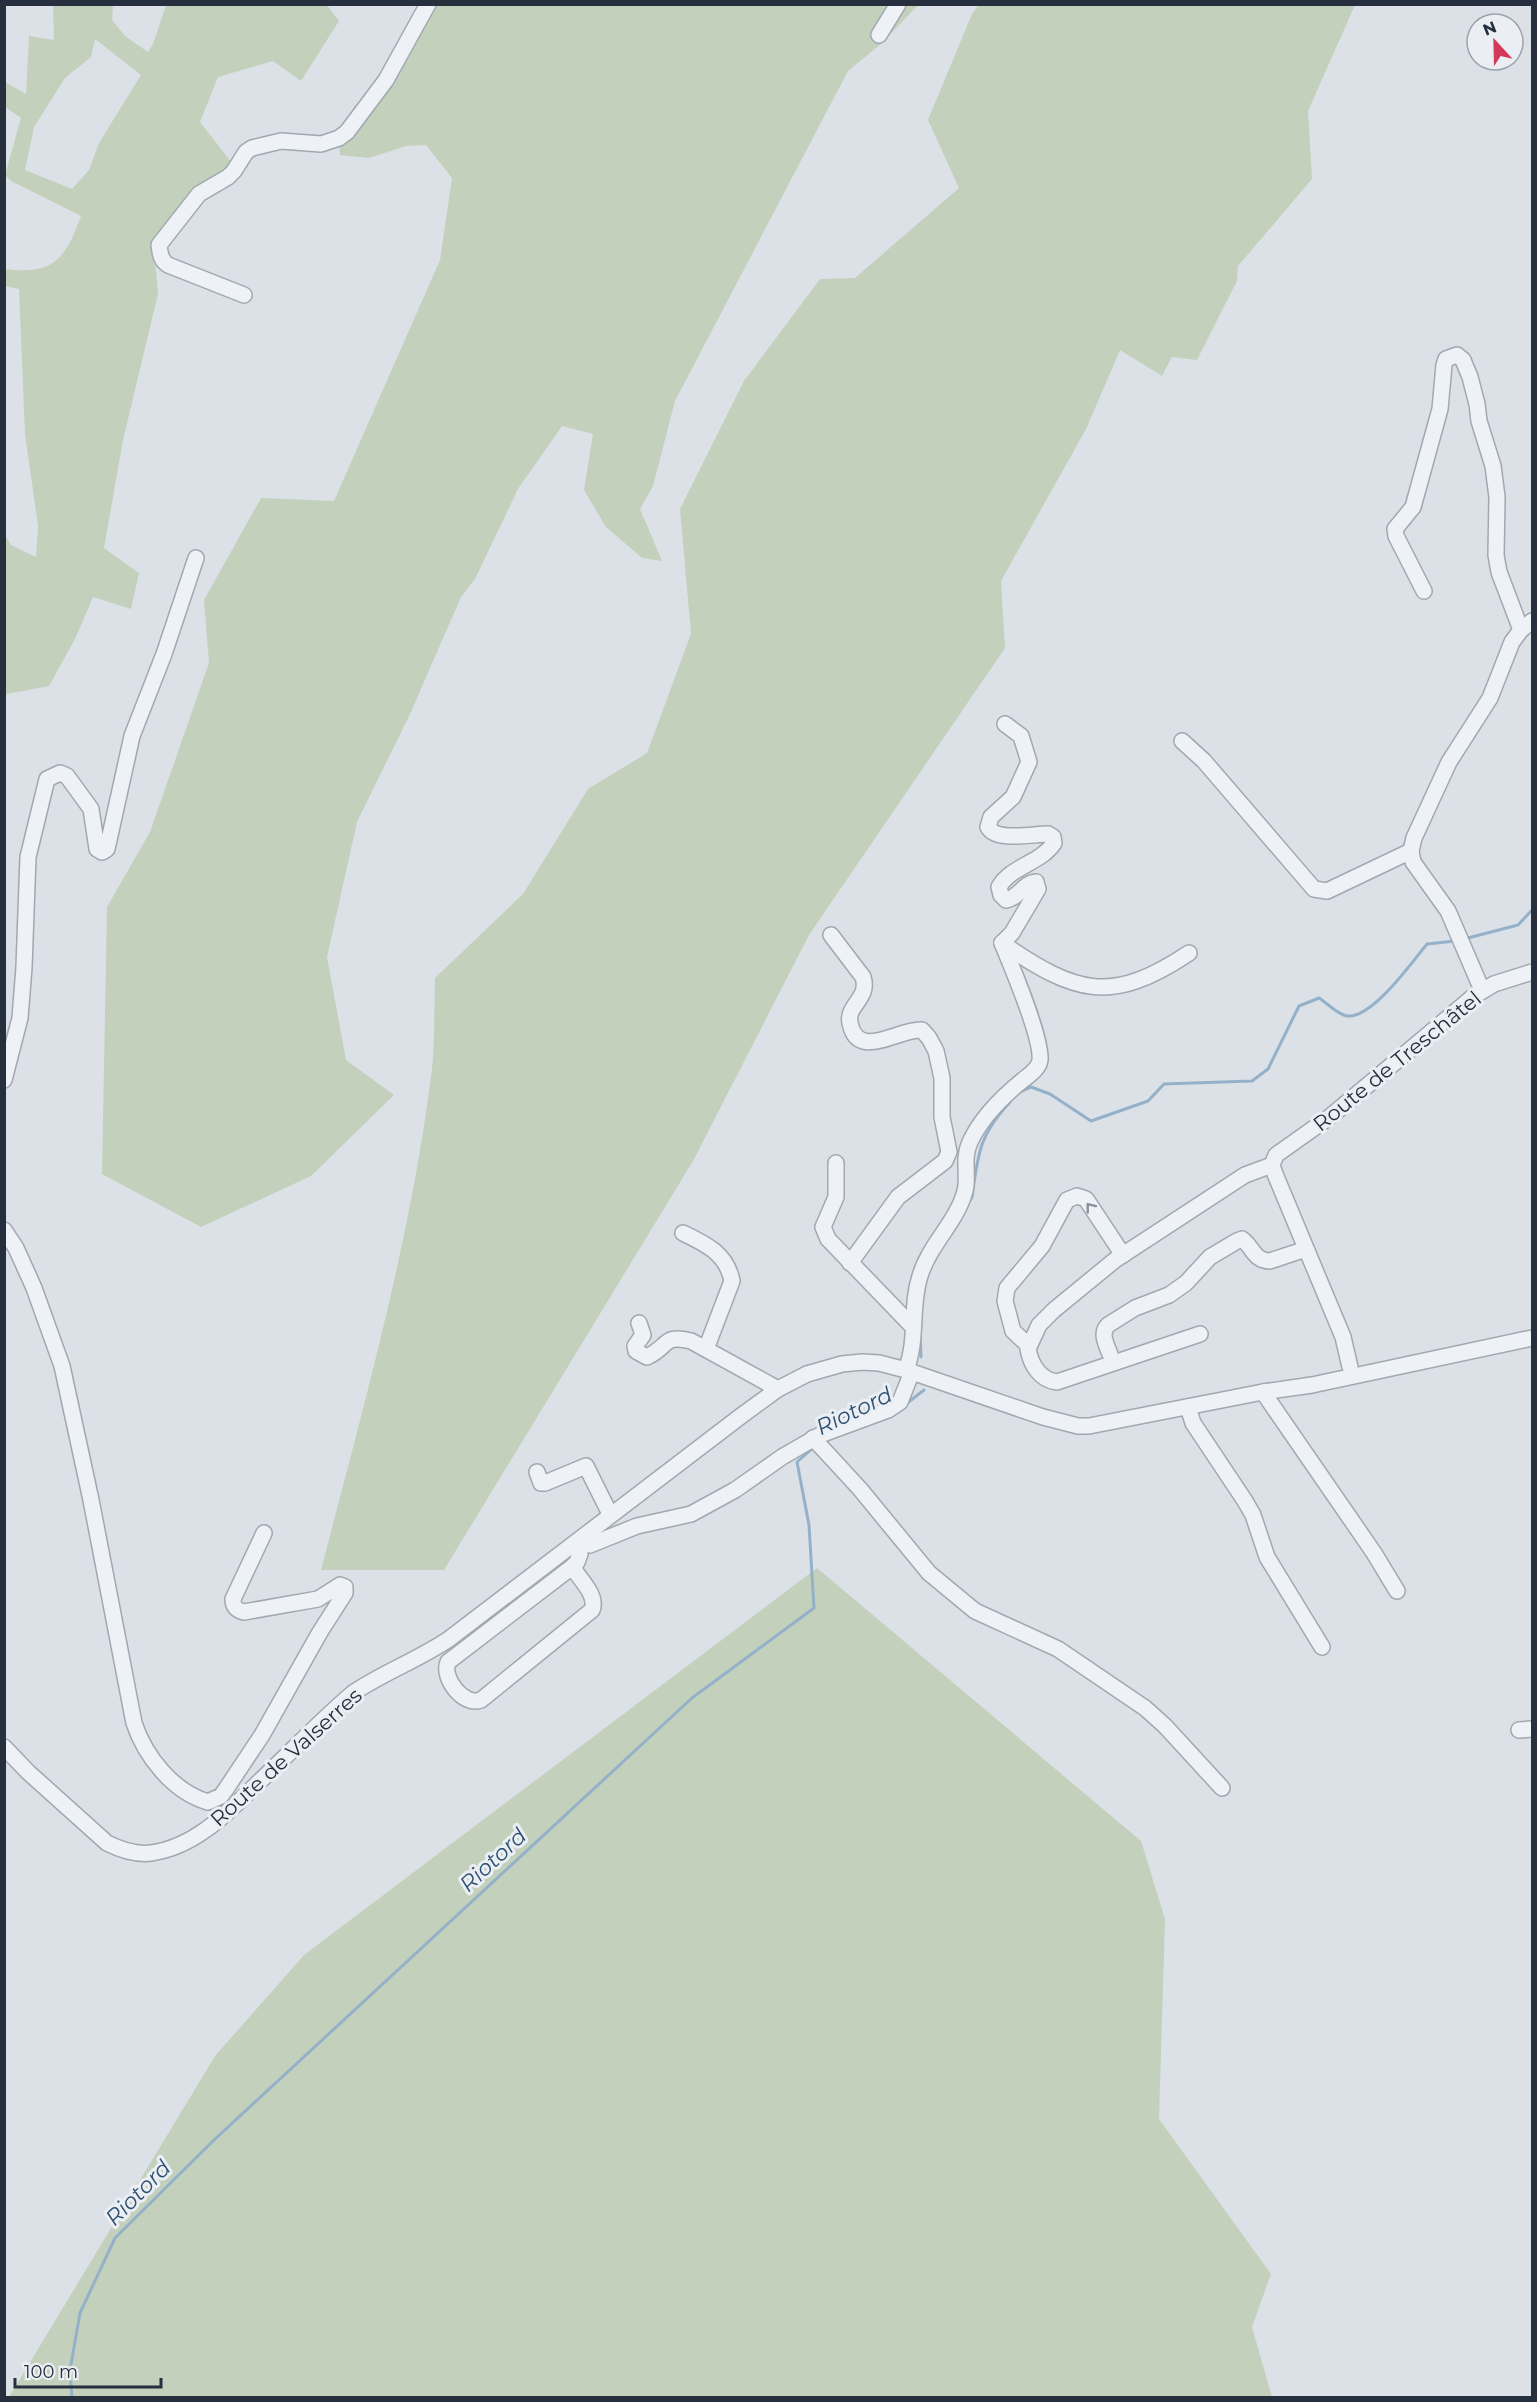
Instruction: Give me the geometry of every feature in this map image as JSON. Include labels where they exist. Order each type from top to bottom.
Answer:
[{"type":"street","points":[[244,295],[168,265],[160,254],[159,245],[199,194],[234,171],[246,152],[260,145],[281,141],[321,144],[339,138],[347,132],[386,80],[428,4]]},
{"type":"street","points":[[879,35],[898,4]]},
{"type":"street","points":[[1424,591],[1396,536],[1395,529],[1413,507],[1440,409],[1444,365],[1446,359],[1457,355],[1463,360],[1470,377],[1479,421],[1492,466],[1497,497],[1496,555],[1499,572],[1527,626],[1512,642],[1490,698],[1449,762],[1414,838],[1411,851],[1413,862],[1448,911],[1482,990]]},
{"type":"street","points":[[4,1080],[10,1034],[20,1018],[28,857],[47,779],[60,772],[66,776],[91,809],[97,849],[102,852],[107,849],[132,736],[164,654],[196,558]]},
{"type":"street","points":[[1002,943],[1012,933],[1038,889],[1036,882],[1029,882],[1012,899],[1006,900],[1001,895],[999,887],[1009,876],[1049,851],[1054,843],[1053,837],[1048,834],[998,836],[988,827],[991,817],[1013,797],[1029,762],[1021,736],[1005,724]]},
{"type":"street","points":[[1182,741],[1204,761],[1314,890],[1327,891],[1411,851]]},
{"type":"street","points":[[831,935],[866,984],[865,992],[849,1017],[855,1035],[864,1041],[873,1043],[911,1029],[922,1029],[929,1038],[936,1051],[942,1078],[942,1117],[949,1152],[945,1161],[898,1197],[850,1263]]},
{"type":"street","points":[[1002,943],[1051,975],[1091,987],[1124,985],[1142,981],[1160,973],[1189,953]]},
{"type":"street","points":[[572,1568],[592,1596],[594,1606],[592,1610],[481,1700],[472,1702],[467,1700],[450,1680],[446,1671],[448,1662],[572,1568],[577,1563],[581,1545],[637,1526],[679,1518],[749,1482],[816,1442],[888,1410],[900,1402],[914,1345],[919,1277],[927,1258],[960,1204],[965,1190],[965,1154],[989,1112],[1034,1071],[1040,1061],[1038,1043],[1002,943]]},
{"type":"street","name":"Route de Treschâtel","points":[[1028,1345],[1039,1325],[1054,1310],[1123,1255],[1245,1175],[1272,1165],[1276,1155],[1331,1116],[1482,990],[1533,972]]},
{"type":"street","points":[[836,1163],[836,1197],[823,1227],[828,1239],[914,1327]]},
{"type":"street","points":[[1272,1165],[1343,1336],[1354,1371]]},
{"type":"street","points":[[1123,1255],[1086,1199],[1077,1196],[1067,1200],[1042,1246],[1007,1288],[1005,1301],[1013,1331],[1028,1345],[1035,1370],[1044,1377],[1057,1382],[1200,1334]]},
{"type":"street","points":[[4,1230],[16,1248],[34,1288],[62,1366],[91,1500],[134,1723],[139,1738],[152,1759],[179,1788],[207,1802],[221,1796],[226,1789],[261,1735],[345,1593],[345,1587],[340,1585],[326,1595],[309,1602],[244,1612],[238,1610],[233,1604],[233,1599],[264,1533]]},
{"type":"street","points":[[683,1233],[706,1244],[725,1261],[732,1281],[706,1349]]},
{"type":"street","points":[[1110,1354],[1104,1336],[1108,1325],[1135,1308],[1169,1295],[1186,1283],[1210,1257],[1238,1241],[1242,1239],[1245,1241],[1256,1257],[1264,1261],[1306,1249]]},
{"type":"street","points":[[639,1323],[643,1335],[635,1346],[636,1351],[647,1357],[676,1338],[691,1341],[778,1389]]},
{"type":"street","points":[[1263,1392],[1301,1379],[1533,1338]]},
{"type":"street","name":"Route de Valserres","points":[[4,1747],[107,1844],[136,1853],[160,1851],[188,1840],[218,1821],[353,1693],[371,1681],[442,1644],[581,1545],[610,1515],[741,1416],[778,1389],[807,1374],[842,1364],[870,1362],[909,1371],[1043,1417],[1078,1426],[1119,1421],[1263,1392]]},
{"type":"street","points":[[1263,1392],[1312,1385],[1324,1378],[1354,1371]]},
{"type":"street","points":[[1263,1392],[1374,1553],[1397,1591]]},
{"type":"street","points":[[1188,1407],[1193,1423],[1253,1515],[1267,1557],[1322,1647]]},
{"type":"street","points":[[816,1442],[860,1489],[938,1581],[975,1611],[1058,1649],[1145,1708],[1165,1726],[1222,1788]]},
{"type":"street","points":[[537,1473],[541,1483],[544,1483],[586,1466],[610,1515]]},
{"type":"green space","points":[[979,4],[1355,5],[1308,111],[1312,179],[1238,266],[1237,281],[1197,360],[1172,357],[1162,376],[1120,350],[1086,429],[1001,581],[1005,648],[809,935],[693,1161],[444,1570],[321,1570],[385,1321],[412,1196],[432,1069],[435,978],[523,894],[588,789],[647,753],[691,634],[680,509],[744,381],[820,279],[855,278],[959,188],[928,120],[972,14]]},
{"type":"green space","points":[[53,5],[113,5],[112,20],[125,36],[148,52],[153,44],[166,5],[327,5],[339,21],[301,81],[273,61],[218,77],[200,122],[232,163],[154,247],[158,294],[123,440],[104,548],[139,573],[131,609],[93,597],[76,637],[49,686],[7,694],[5,699],[5,535],[11,545],[36,557],[38,526],[25,434],[19,289],[5,286],[5,269],[35,269],[55,261],[69,244],[81,216],[11,181],[5,175],[21,118],[5,107],[5,82],[26,94],[29,36],[54,40]],"holes":[[[95,39],[141,75],[99,143],[89,170],[72,189],[25,170],[34,127],[65,78],[91,57]]]},
{"type":"green space","points":[[432,5],[918,5],[882,43],[848,71],[675,401],[653,486],[640,509],[662,561],[642,558],[606,527],[584,490],[593,434],[562,426],[518,489],[475,579],[461,597],[410,714],[357,822],[327,957],[346,1060],[394,1095],[311,1176],[201,1227],[102,1174],[107,907],[150,832],[209,663],[204,600],[261,498],[334,501],[440,260],[452,178],[426,145],[406,146],[369,158],[340,155],[339,145],[381,101]]},
{"type":"green space","points":[[817,1568],[1141,1841],[1165,1919],[1159,2119],[1271,2274],[1252,2327],[1272,2397],[9,2397],[215,2056],[304,1955]]},
{"type":"waterway","name":"Riotord","points":[[1464,939],[1518,925],[1532,910]]},
{"type":"waterway","name":"Riotord","points":[[1018,1093],[1031,1087],[1050,1094],[1091,1121],[1148,1101],[1164,1084],[1252,1081],[1268,1069],[1299,1006],[1319,998],[1344,1015],[1357,1015],[1368,1009],[1391,988],[1427,944],[1455,941]]},
{"type":"waterway","name":"Riotord","points":[[968,1203],[972,1197],[978,1157],[986,1135],[1010,1102]]},
{"type":"waterway","name":"Riotord","points":[[920,1333],[921,1357]]},
{"type":"waterway","name":"Riotord","points":[[906,1404],[924,1390]]},
{"type":"waterway","name":"Riotord","points":[[72,2398],[70,2370],[80,2313],[115,2238],[214,2140],[692,1698],[814,1608],[809,1525],[797,1462],[814,1447]]}]
